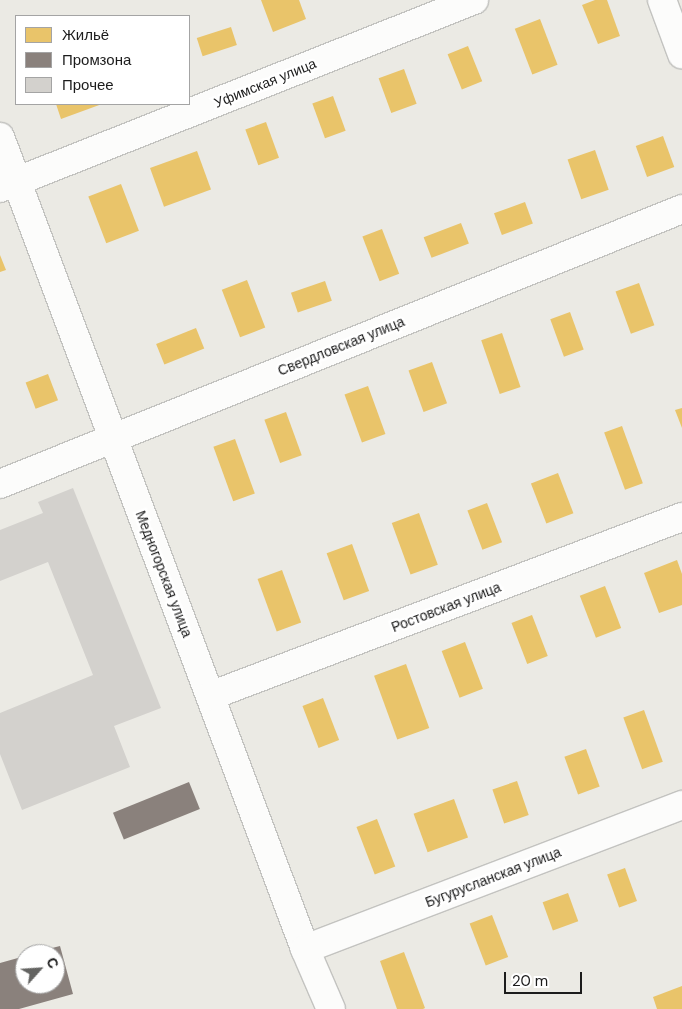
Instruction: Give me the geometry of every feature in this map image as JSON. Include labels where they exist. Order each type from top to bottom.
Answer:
[{"type":"street","name":"Уфимская улица","points":[[8,185],[474,0]]},
{"type":"street","points":[[662,0],[682,54]]},
{"type":"street","name":"Медногорская улица","points":[[0,137],[8,185],[113,438],[305,949],[331,1009]]},
{"type":"street","name":"Свердловская улица","points":[[0,484],[682,209]]},
{"type":"street","name":"Ростовская улица","points":[[210,696],[682,517]]},
{"type":"street","name":"Бугурусланская улица","points":[[305,949],[682,805]]},
{"type":"building: Жильё","points":[[261,0],[299,0],[306,19],[273,32]]},
{"type":"building: Жильё","points":[[595,0],[607,0],[620,36],[598,44],[582,5]]},
{"type":"building: Жильё","points":[[540,19],[558,65],[532,74],[515,29]]},
{"type":"building: Жильё","points":[[231,27],[237,45],[203,56],[197,38]]},
{"type":"building: Жильё","points":[[468,46],[482,81],[462,89],[448,54]]},
{"type":"building: Жильё","points":[[404,69],[417,104],[391,113],[379,78]]},
{"type":"building: Жильё","points":[[333,96],[346,131],[325,138],[312,104]]},
{"type":"building: Жильё","points":[[56,105],[99,105],[61,119]]},
{"type":"building: Жильё","points":[[266,122],[279,158],[258,165],[245,130]]},
{"type":"building: Жильё","points":[[663,136],[674,167],[647,177],[636,146]]},
{"type":"building: Жильё","points":[[595,150],[609,190],[581,199],[568,159]]},
{"type":"building: Жильё","points":[[197,151],[211,190],[164,207],[150,168]]},
{"type":"building: Жильё","points":[[121,184],[139,231],[106,243],[88,197]]},
{"type":"building: Жильё","points":[[525,202],[533,224],[502,235],[494,213]]},
{"type":"building: Жильё","points":[[461,223],[469,244],[432,258],[424,237]]},
{"type":"building: Жильё","points":[[382,229],[399,274],[380,281],[362,237]]},
{"type":"building: Жильё","points":[[0,255],[6,270],[0,272]]},
{"type":"building: Жильё","points":[[247,280],[265,328],[240,337],[222,290]]},
{"type":"building: Жильё","points":[[325,281],[332,301],[298,313],[291,293]]},
{"type":"building: Жильё","points":[[639,283],[654,325],[631,334],[616,292]]},
{"type":"building: Жильё","points":[[570,312],[584,350],[564,357],[550,319]]},
{"type":"building: Жильё","points":[[196,328],[204,348],[164,365],[156,344]]},
{"type":"building: Жильё","points":[[502,333],[521,387],[500,394],[481,340]]},
{"type":"building: Жильё","points":[[432,362],[447,403],[424,412],[409,371]]},
{"type":"building: Жильё","points":[[48,374],[58,400],[36,409],[26,383]]},
{"type":"building: Жильё","points":[[368,386],[385,434],[362,442],[345,395]]},
{"type":"building: Жильё","points":[[682,408],[682,428],[675,410]]},
{"type":"building: Жильё","points":[[286,412],[302,455],[280,463],[264,420]]},
{"type":"building: Жильё","points":[[622,426],[643,483],[625,490],[604,432]]},
{"type":"building: Жильё","points":[[235,439],[255,494],[233,501],[213,447]]},
{"type":"building: Жильё","points":[[558,473],[573,513],[546,524],[531,483]]},
{"type":"building: Жильё","points":[[487,503],[502,542],[482,550],[467,511]]},
{"type":"building: Жильё","points":[[419,513],[438,565],[411,575],[392,523]]},
{"type":"building: Жильё","points":[[352,544],[369,591],[344,600],[327,553]]},
{"type":"building: Жильё","points":[[677,560],[682,574],[682,605],[659,613],[644,573]]},
{"type":"building: Жильё","points":[[282,570],[301,623],[277,632],[258,579]]},
{"type":"building: Жильё","points":[[605,586],[621,628],[596,638],[580,596]]},
{"type":"building: Жильё","points":[[532,615],[548,656],[527,664],[511,623]]},
{"type":"building: Жильё","points":[[465,642],[483,689],[460,698],[442,651]]},
{"type":"building: Жильё","points":[[406,664],[429,728],[397,740],[374,676]]},
{"type":"building: Жильё","points":[[323,698],[339,740],[319,748],[302,706]]},
{"type":"building: Жильё","points":[[644,710],[663,762],[642,769],[623,718]]},
{"type":"building: Жильё","points":[[586,749],[600,787],[578,794],[564,757]]},
{"type":"building: Жильё","points":[[517,781],[529,815],[504,824],[492,789]]},
{"type":"building: Жильё","points":[[454,799],[468,838],[428,852],[414,814]]},
{"type":"building: Жильё","points":[[377,819],[395,867],[375,874],[356,827]]},
{"type":"building: Жильё","points":[[625,868],[637,901],[619,907],[607,874]]},
{"type":"building: Жильё","points":[[568,893],[578,921],[553,930],[543,902]]},
{"type":"building: Жильё","points":[[492,915],[508,957],[486,966],[470,924]]},
{"type":"building: Жильё","points":[[404,952],[425,1008],[423,1009],[397,1009],[380,961]]},
{"type":"building: Жильё","points":[[682,986],[682,1009],[657,1009],[653,997]]},
{"type":"building: Промзона","points":[[189,782],[200,809],[124,840],[113,813]]},
{"type":"building: Промзона","points":[[15,959],[15,994],[65,994],[65,964],[73,994],[19,1009],[0,1009],[0,963]]},
{"type":"building: Прочее","points":[[73,488],[161,708],[114,726],[130,767],[22,810],[0,754],[0,713],[93,675],[48,562],[0,581],[0,530],[43,513],[38,502]]}]
